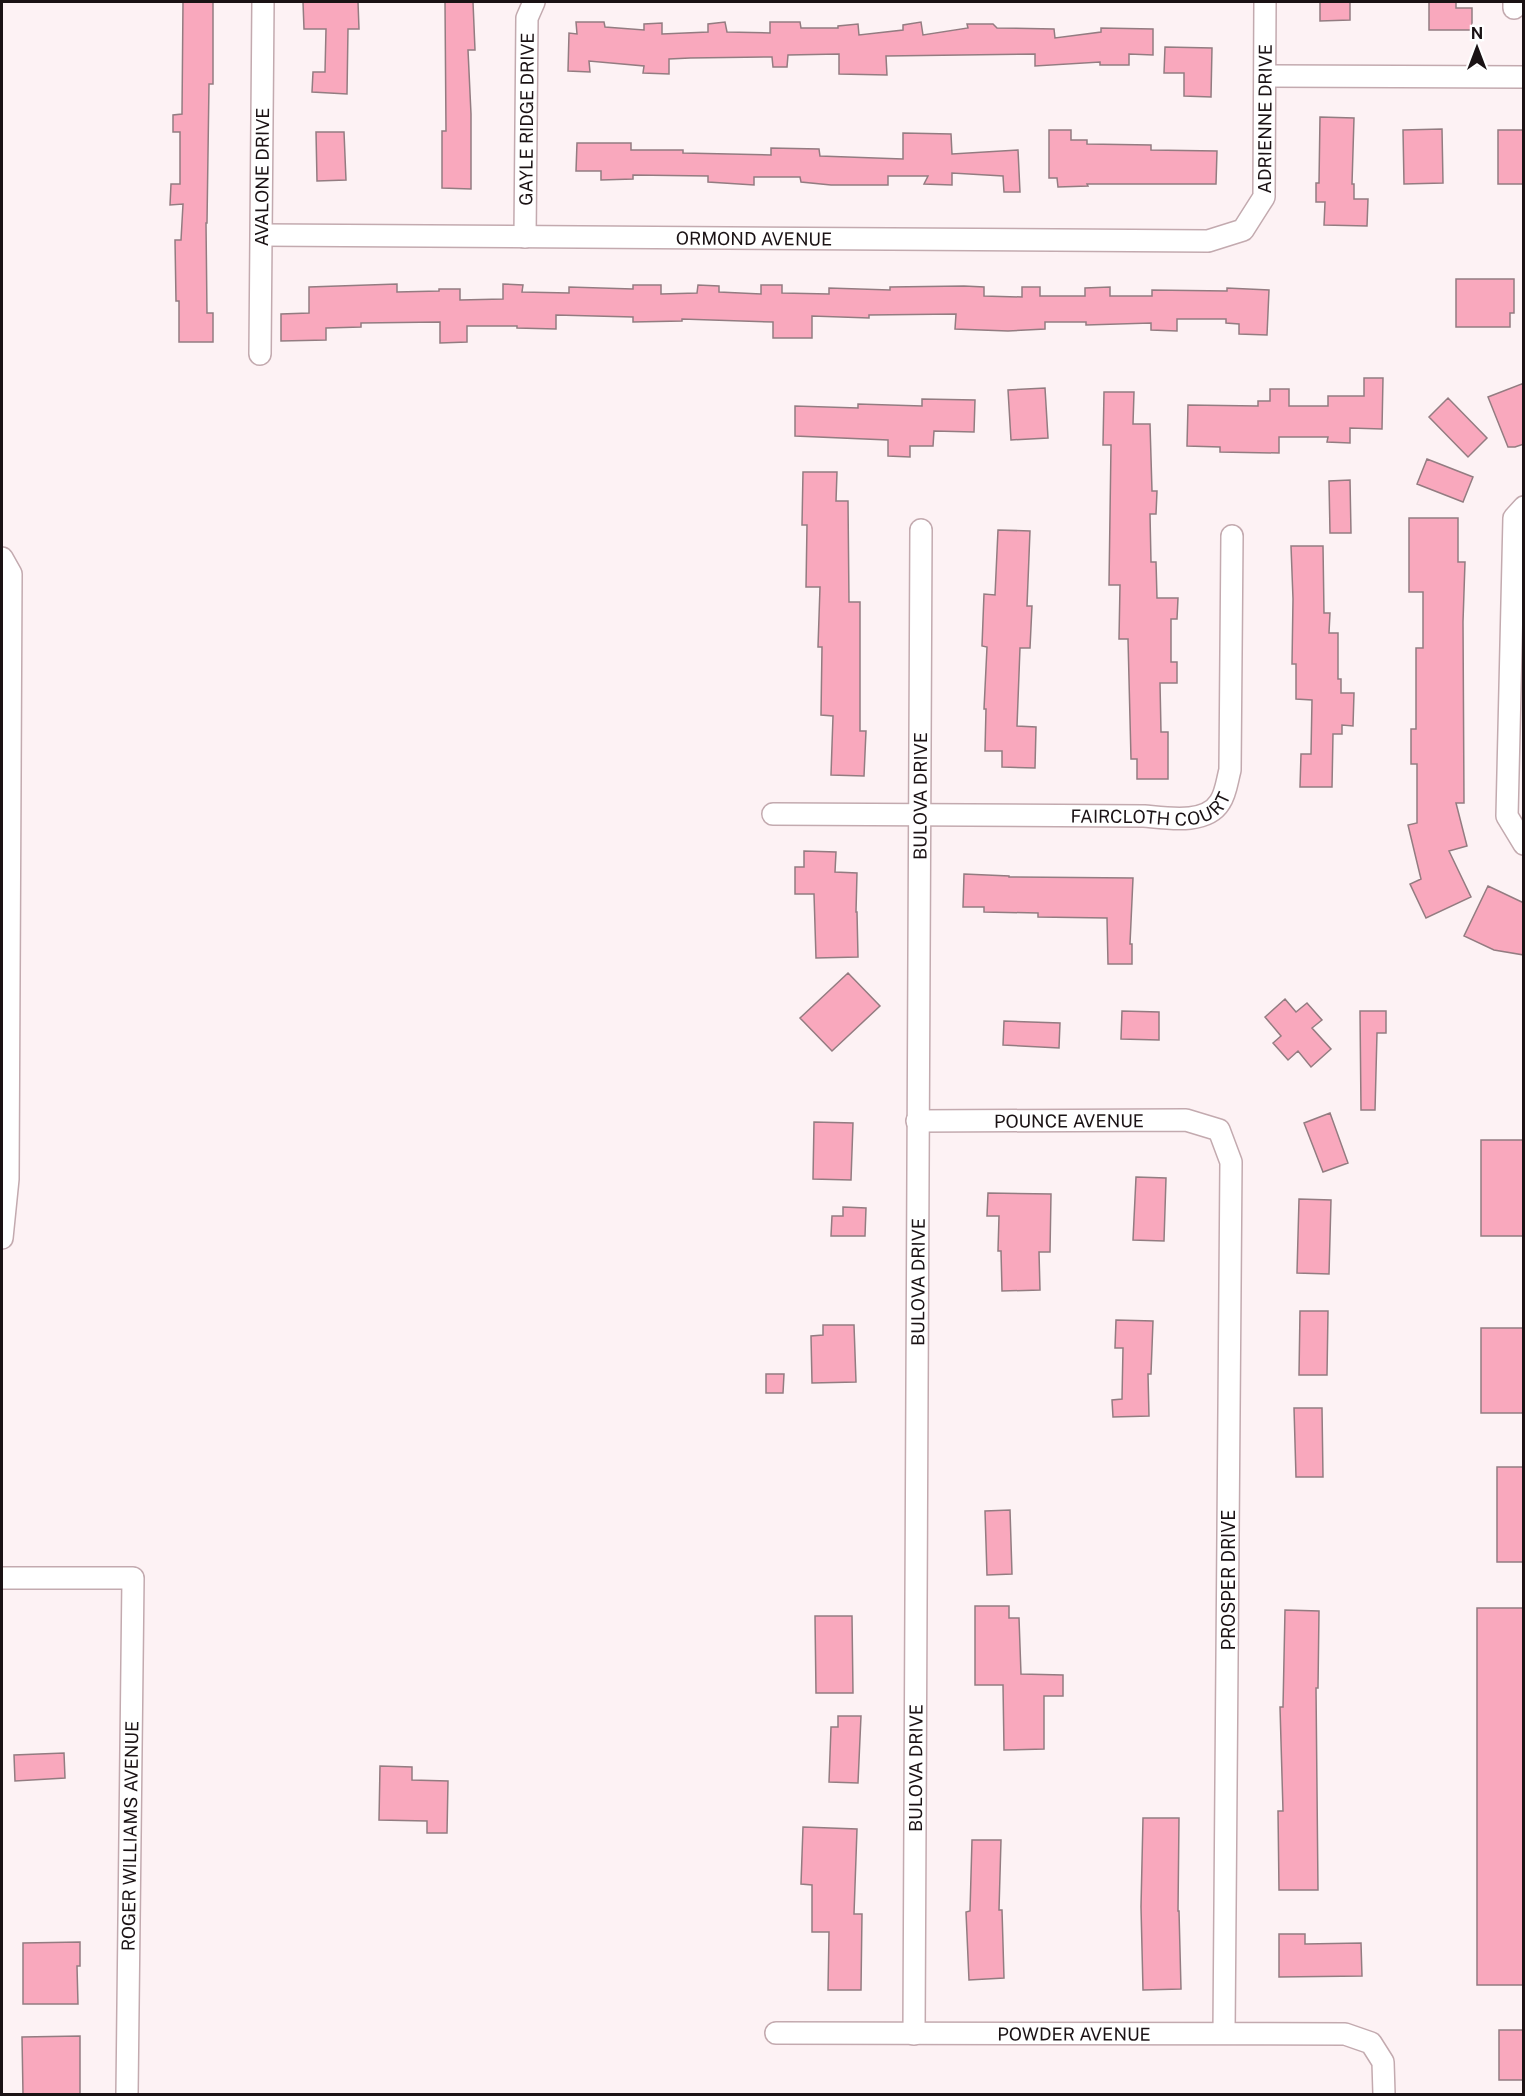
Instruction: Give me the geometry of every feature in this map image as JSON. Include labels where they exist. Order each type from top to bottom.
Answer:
[{"type":"street","name":"AVALONE DRIVE","points":[[260,354],[263,2]]},
{"type":"street","name":"GAYLE RIDGE DRIVE","points":[[525,237],[527,18],[534,2]]},
{"type":"street","name":"ADRIENNE DRIVE","points":[[1243,230],[1264,197],[1265,2]]},
{"type":"street","points":[[1264,76],[1524,77]]},
{"type":"street","name":"ORMOND AVENUE","points":[[262,235],[1208,242],[1243,230]]},
{"type":"street","points":[[1524,507],[1514,518],[1507,816],[1524,844]]},
{"type":"street","name":"BULOVA DRIVE","points":[[914,2034],[921,530]]},
{"type":"street","name":"FAIRCLOTH COURT","points":[[773,814],[1144,816],[1178,819],[1202,816],[1219,804],[1226,790],[1230,770],[1232,536]]},
{"type":"street","points":[[2,558],[10,574],[10,647],[8,1179],[2,1238]]},
{"type":"street","name":"POUNCE AVENUE","points":[[917,1121],[1186,1120],[1219,1130]]},
{"type":"street","name":"PROSPER DRIVE","points":[[1219,1130],[1231,1162],[1224,2033]]},
{"type":"street","name":"ROGER WILLIAMS AVENUE","points":[[2,1578],[133,1578],[127,2094]]},
{"type":"street","name":"POWDER AVENUE","points":[[776,2033],[1345,2034],[1371,2043],[1383,2062],[1384,2094]]},
{"type":"building","points":[[183,2],[213,2],[213,84],[209,84],[206,223],[207,313],[213,313],[213,342],[179,342],[175,240],[181,240],[183,204],[170,205],[171,184],[180,184],[180,132],[173,132],[173,115],[182,114]]},
{"type":"building","points":[[303,2],[358,2],[359,29],[348,29],[347,94],[312,92],[313,72],[325,72],[326,29],[304,29]]},
{"type":"building","points":[[445,2],[473,2],[475,50],[468,50],[471,189],[442,188],[442,131],[446,131]]},
{"type":"building","points":[[1320,2],[1350,2],[1350,20],[1320,21]]},
{"type":"building","points":[[1429,2],[1456,2],[1456,8],[1472,8],[1472,30],[1429,30]]},
{"type":"building","points":[[576,22],[604,22],[605,27],[644,30],[644,24],[662,23],[662,34],[708,32],[708,24],[725,22],[727,32],[770,33],[770,22],[800,22],[801,28],[838,28],[838,26],[858,24],[859,35],[903,30],[903,25],[921,22],[923,35],[968,28],[967,24],[993,24],[997,28],[1054,29],[1055,38],[1101,32],[1101,28],[1153,29],[1153,55],[1129,54],[1129,65],[1100,65],[1100,62],[1035,66],[1035,54],[886,56],[887,75],[839,74],[839,54],[788,55],[787,67],[773,67],[772,57],[690,58],[669,59],[669,74],[643,73],[644,66],[589,61],[590,72],[568,71],[569,33],[577,34]]},
{"type":"building","points":[[1165,47],[1212,48],[1211,97],[1184,96],[1184,73],[1164,73]]},
{"type":"building","points":[[1320,117],[1354,118],[1352,184],[1354,184],[1354,199],[1368,199],[1367,226],[1324,225],[1325,202],[1316,202],[1316,183],[1319,183]]},
{"type":"building","points":[[1442,129],[1443,183],[1404,184],[1403,130]]},
{"type":"building","points":[[1049,130],[1071,130],[1071,140],[1087,140],[1087,144],[1151,145],[1151,150],[1217,151],[1216,184],[1087,184],[1088,186],[1058,187],[1057,178],[1049,178]]},
{"type":"building","points":[[1498,130],[1524,130],[1524,184],[1498,184]]},
{"type":"building","points":[[316,132],[344,132],[346,180],[317,181]]},
{"type":"building","points":[[903,133],[951,134],[952,154],[1018,150],[1020,192],[1004,192],[1003,176],[952,173],[952,185],[924,184],[928,176],[888,176],[888,185],[831,185],[801,182],[800,177],[754,177],[754,185],[708,182],[708,176],[633,175],[633,179],[601,180],[601,171],[576,171],[577,143],[631,143],[631,150],[683,150],[683,153],[771,155],[771,148],[819,149],[820,156],[903,159]]},
{"type":"building","points":[[1456,279],[1514,279],[1514,313],[1510,313],[1510,327],[1456,327]]},
{"type":"building","points":[[397,284],[397,292],[460,289],[460,300],[503,299],[503,284],[523,285],[522,292],[569,293],[569,287],[633,289],[633,285],[661,285],[661,294],[697,293],[698,285],[719,286],[719,292],[761,294],[761,285],[782,285],[782,293],[829,294],[829,288],[890,290],[890,287],[964,286],[984,287],[984,296],[1022,297],[1022,287],[1040,287],[1040,296],[1085,296],[1085,288],[1110,287],[1110,296],[1152,296],[1152,290],[1227,291],[1227,288],[1269,290],[1267,335],[1239,334],[1239,324],[1226,323],[1226,319],[1177,319],[1177,331],[1151,330],[1151,323],[1086,325],[1086,322],[1045,322],[1045,329],[1008,331],[955,329],[956,314],[869,315],[869,318],[812,316],[812,338],[773,338],[773,322],[682,319],[682,321],[633,322],[633,317],[556,315],[556,329],[467,326],[467,342],[440,343],[440,322],[361,323],[361,327],[326,328],[326,340],[281,341],[281,314],[309,313],[309,287]]},
{"type":"building","points":[[1364,378],[1383,378],[1382,429],[1350,428],[1350,443],[1327,442],[1328,437],[1279,437],[1279,453],[1220,452],[1220,447],[1187,446],[1188,405],[1258,406],[1258,401],[1270,401],[1270,389],[1289,389],[1289,406],[1328,406],[1328,396],[1364,396]]},
{"type":"building","points":[[1524,383],[1524,444],[1508,447],[1488,397]]},
{"type":"building","points":[[1045,388],[1048,438],[1011,440],[1008,390]]},
{"type":"building","points":[[1104,392],[1134,392],[1133,424],[1150,424],[1152,491],[1157,491],[1156,514],[1150,514],[1151,562],[1156,562],[1157,598],[1178,598],[1177,619],[1171,619],[1171,662],[1177,662],[1177,683],[1160,683],[1161,732],[1168,732],[1168,779],[1137,779],[1137,759],[1131,759],[1128,639],[1119,639],[1120,585],[1109,585],[1111,445],[1103,445]]},
{"type":"building","points":[[1448,398],[1487,438],[1468,457],[1429,417]]},
{"type":"building","points":[[922,399],[975,400],[974,432],[934,431],[933,446],[910,446],[910,457],[888,456],[888,440],[795,436],[795,406],[858,408],[858,404],[922,406]]},
{"type":"building","points":[[1427,459],[1473,477],[1463,502],[1417,484]]},
{"type":"building","points":[[803,472],[837,472],[836,501],[848,501],[849,602],[860,602],[860,731],[866,731],[864,776],[831,775],[833,716],[821,715],[822,647],[818,647],[820,587],[806,587],[807,525],[802,525]]},
{"type":"building","points":[[1350,480],[1351,533],[1330,533],[1329,481]]},
{"type":"building","points":[[1409,518],[1458,518],[1458,562],[1465,562],[1464,803],[1456,803],[1467,846],[1449,851],[1471,897],[1426,918],[1410,884],[1421,879],[1408,825],[1417,823],[1417,764],[1411,764],[1411,729],[1416,729],[1416,648],[1423,648],[1423,592],[1409,592]]},
{"type":"building","points":[[998,530],[1030,531],[1027,606],[1032,606],[1030,648],[1020,648],[1017,726],[1036,727],[1035,768],[1002,767],[1002,751],[985,751],[986,709],[984,709],[987,647],[982,646],[984,594],[995,595]]},
{"type":"building","points":[[1291,546],[1323,546],[1324,613],[1330,613],[1329,633],[1338,633],[1338,679],[1341,679],[1341,693],[1354,693],[1353,726],[1342,725],[1342,734],[1333,734],[1332,787],[1300,787],[1301,754],[1311,754],[1312,700],[1296,699],[1296,664],[1292,664]]},
{"type":"building","points":[[804,851],[836,852],[835,872],[857,873],[858,957],[816,958],[814,894],[795,894],[795,867],[804,867]]},
{"type":"building","points":[[964,874],[1009,877],[1133,878],[1130,944],[1132,944],[1132,964],[1108,964],[1107,918],[1038,917],[1038,913],[984,912],[984,907],[963,907]]},
{"type":"building","points":[[1488,886],[1524,903],[1524,955],[1494,950],[1464,936]]},
{"type":"building","points":[[848,973],[880,1006],[832,1051],[800,1018]]},
{"type":"building","points":[[1285,999],[1296,1012],[1307,1003],[1322,1020],[1312,1028],[1331,1049],[1311,1067],[1298,1051],[1288,1060],[1273,1043],[1281,1036],[1265,1017]]},
{"type":"building","points":[[1122,1011],[1159,1012],[1159,1040],[1121,1039]]},
{"type":"building","points":[[1360,1011],[1386,1011],[1386,1033],[1377,1033],[1375,1110],[1361,1110]]},
{"type":"building","points":[[1004,1021],[1060,1023],[1059,1048],[1003,1045]]},
{"type":"building","points":[[1330,1113],[1348,1163],[1323,1172],[1304,1123]]},
{"type":"building","points":[[814,1122],[853,1123],[851,1180],[813,1179]]},
{"type":"building","points":[[1481,1140],[1524,1140],[1524,1236],[1481,1236]]},
{"type":"building","points":[[1136,1177],[1166,1178],[1164,1241],[1133,1240]]},
{"type":"building","points":[[988,1193],[1051,1194],[1050,1252],[1039,1252],[1040,1290],[1002,1291],[1001,1251],[998,1251],[999,1216],[987,1216]]},
{"type":"building","points":[[1299,1199],[1331,1200],[1329,1274],[1297,1273]]},
{"type":"building","points":[[843,1207],[866,1208],[865,1236],[831,1236],[832,1216],[843,1216]]},
{"type":"building","points":[[1300,1311],[1328,1311],[1327,1375],[1299,1375]]},
{"type":"building","points":[[1116,1320],[1153,1321],[1151,1374],[1148,1374],[1149,1416],[1113,1417],[1112,1400],[1122,1399],[1123,1348],[1115,1348]]},
{"type":"building","points":[[823,1325],[854,1325],[856,1382],[812,1383],[811,1336],[823,1335]]},
{"type":"building","points":[[1481,1328],[1524,1328],[1524,1413],[1481,1413]]},
{"type":"building","points":[[766,1374],[784,1374],[783,1393],[766,1393]]},
{"type":"building","points":[[1294,1408],[1322,1408],[1323,1477],[1296,1477]]},
{"type":"building","points":[[1497,1467],[1524,1467],[1524,1562],[1497,1562]]},
{"type":"building","points":[[1010,1510],[1012,1574],[987,1575],[985,1511]]},
{"type":"building","points":[[975,1606],[1009,1606],[1009,1618],[1019,1618],[1021,1674],[1063,1675],[1063,1696],[1044,1696],[1044,1749],[1004,1750],[1003,1685],[975,1685]]},
{"type":"building","points":[[1477,1608],[1524,1608],[1523,1985],[1477,1985]]},
{"type":"building","points":[[1285,1610],[1319,1611],[1318,1688],[1316,1688],[1318,1890],[1279,1890],[1278,1811],[1283,1811],[1280,1707],[1283,1707]]},
{"type":"building","points":[[815,1616],[852,1616],[853,1693],[816,1693]]},
{"type":"building","points":[[838,1716],[861,1716],[858,1783],[829,1782],[831,1727],[838,1727]]},
{"type":"building","points":[[64,1753],[65,1778],[15,1781],[14,1755]]},
{"type":"building","points":[[380,1766],[412,1767],[412,1780],[448,1781],[447,1833],[427,1833],[427,1821],[379,1820]]},
{"type":"building","points":[[1143,1818],[1179,1818],[1178,1911],[1181,1989],[1143,1990],[1141,1907]]},
{"type":"building","points":[[803,1827],[857,1829],[854,1914],[862,1914],[861,1990],[828,1990],[829,1932],[812,1932],[812,1885],[801,1884]]},
{"type":"building","points":[[972,1840],[1001,1840],[999,1910],[1002,1910],[1004,1978],[969,1980],[966,1912],[970,1911]]},
{"type":"building","points":[[1279,1934],[1305,1934],[1305,1944],[1361,1943],[1362,1976],[1279,1977]]},
{"type":"building","points":[[80,1942],[80,1966],[77,1966],[78,2004],[23,2004],[23,1943]]},
{"type":"building","points":[[1499,2030],[1524,2030],[1524,2080],[1499,2080]]},
{"type":"building","points":[[80,2036],[80,2094],[23,2094],[22,2037]]}]
